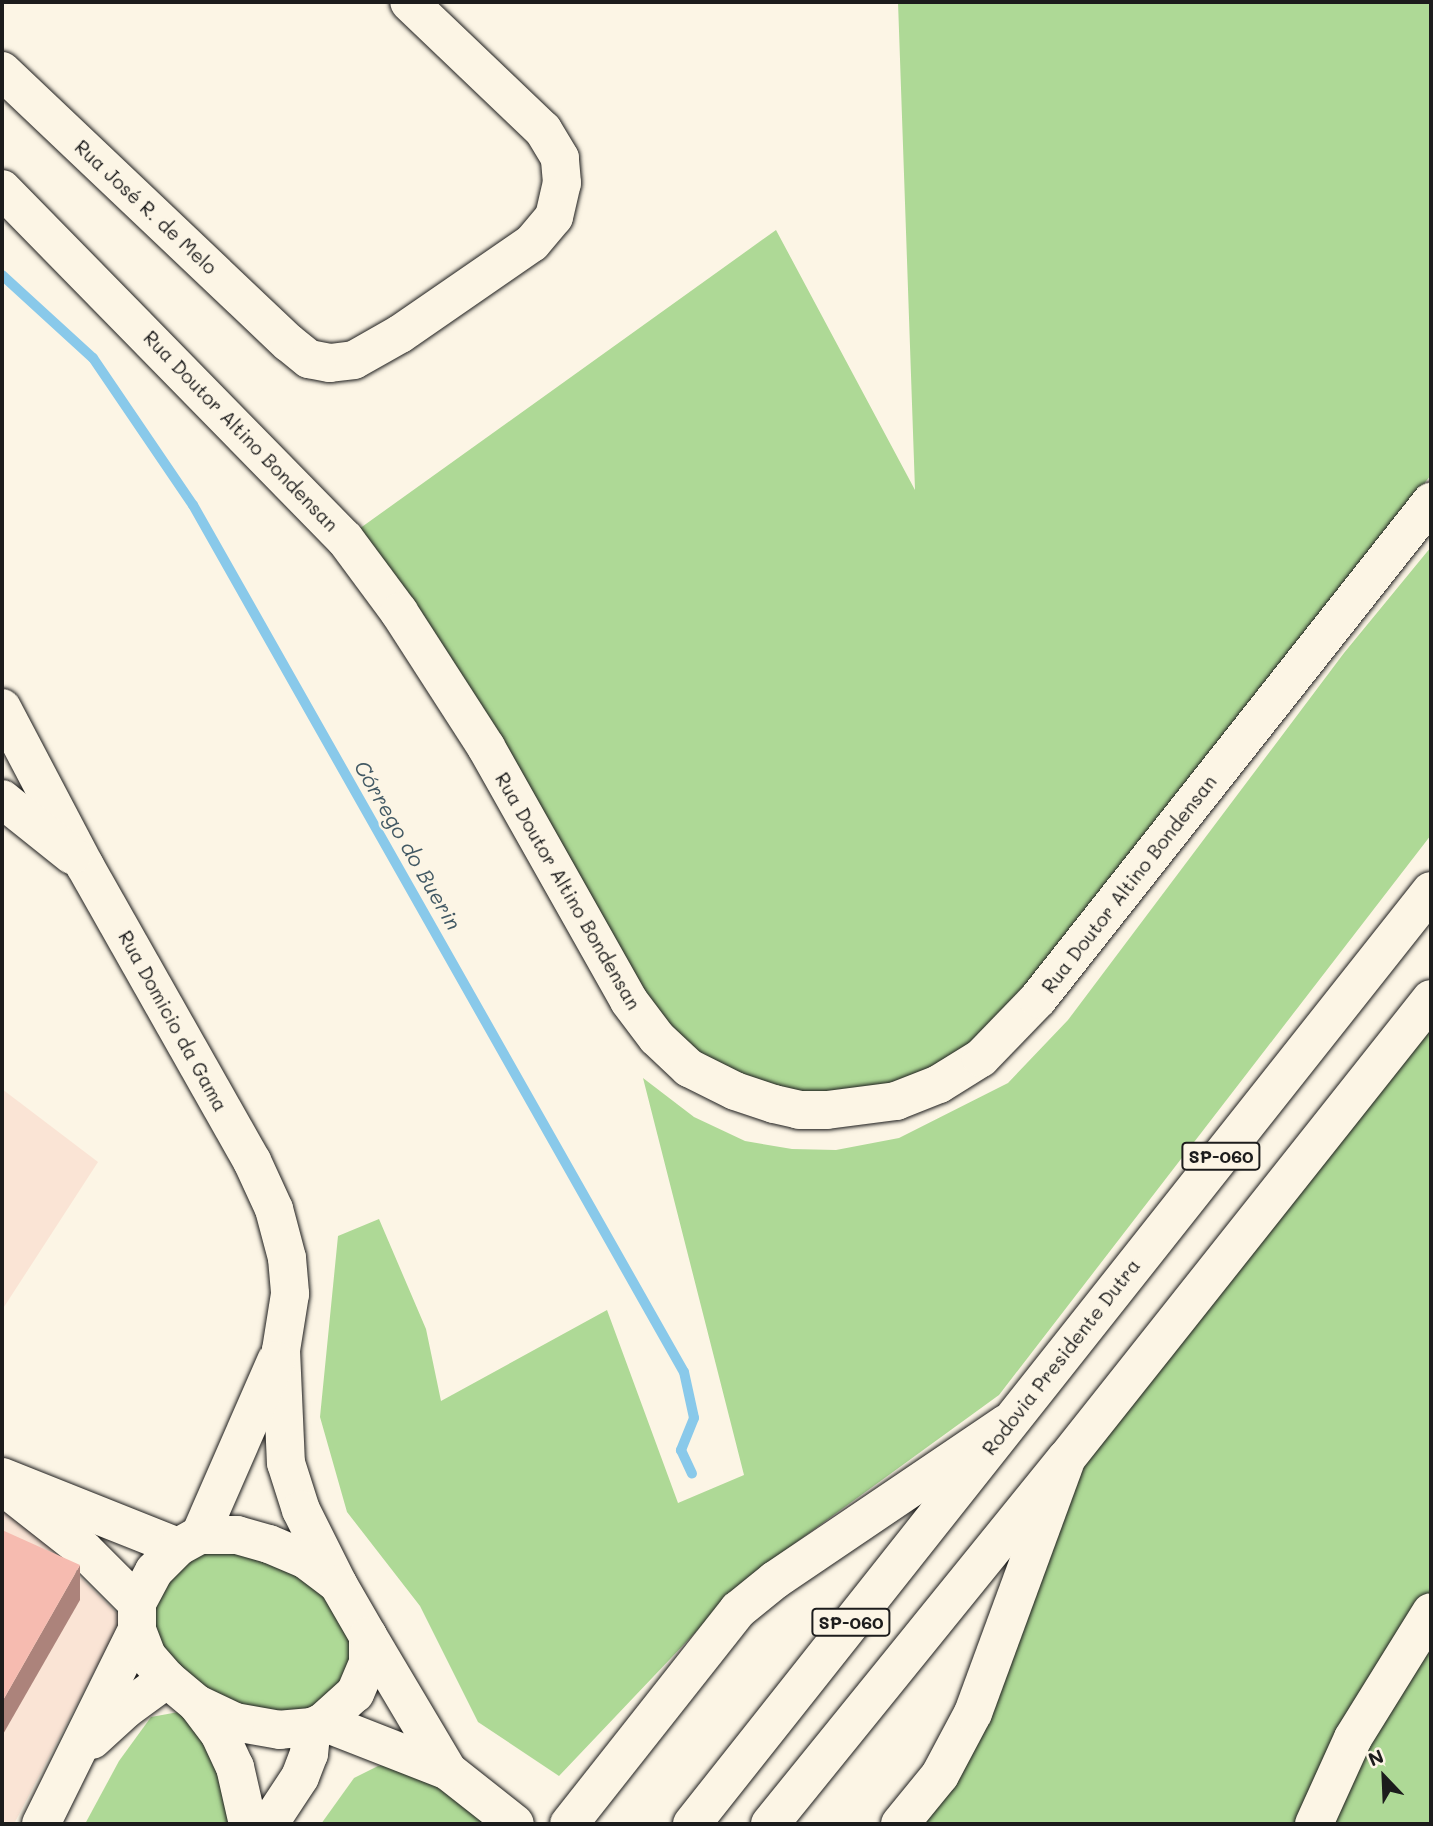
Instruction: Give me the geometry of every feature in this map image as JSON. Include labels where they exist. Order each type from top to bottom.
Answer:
[{"type":"main road","name":"Rua José R. de Melo","points":[[2,71],[289,343],[309,359],[330,363],[354,360],[400,334],[532,243],[554,217],[562,183],[560,158],[544,130],[409,2]]},
{"type":"main road","name":"Rua Doutor Altino Bondensan","points":[[2,189],[345,539],[399,612],[486,747],[629,1001],[657,1038],[689,1068],[735,1091],[799,1110],[827,1110],[895,1101],[939,1084],[981,1058],[1038,999],[1431,502]]},
{"type":"main road","name":"Rua Domicio da Gama","points":[[2,708],[85,866],[251,1161],[274,1209],[287,1258],[290,1294],[281,1350],[286,1463],[301,1510],[338,1584]]},
{"type":"main road","points":[[2,799],[85,866]]},
{"type":"main road","name":"Rodovia Presidente Dutra","points":[[692,1824],[1431,891]]},
{"type":"main road","name":"SP-060","points":[[770,1824],[1066,1459],[1431,999]]},
{"type":"main road","name":"Rua Domicio da Gama","points":[[189,1541],[281,1350]]},
{"type":"main road","points":[[569,1824],[738,1610],[815,1551],[1010,1420]]},
{"type":"main road","points":[[900,1824],[940,1775],[974,1713],[1066,1459]]},
{"type":"main road","points":[[2,1477],[189,1541],[237,1535],[269,1544],[304,1559],[338,1584],[450,1773]]},
{"type":"main road","points":[[2,1485],[84,1550],[137,1617],[147,1656],[167,1679],[197,1704],[219,1733],[235,1766],[248,1824]]},
{"type":"main road","points":[[41,1824],[80,1751],[154,1571],[189,1541]]},
{"type":"main road","points":[[1314,1824],[1353,1738],[1431,1612]]},
{"type":"main road","points":[[269,1824],[300,1777],[318,1725],[355,1693],[368,1663],[368,1636]]},
{"type":"main road","points":[[80,1751],[126,1709],[167,1679]]},
{"type":"main road","points":[[197,1704],[235,1722],[280,1730],[318,1725],[450,1773],[515,1824]]},
{"type":"shaded area","points":[[2,1089],[98,1162],[2,1310]]},
{"type":"shaded area","points":[[2,1501],[122,1618],[14,1824],[2,1824]]},
{"type":"green space","points":[[898,2],[1431,2],[1431,475],[1312,623],[1010,1030],[849,1109],[689,1068],[345,539],[776,230],[915,490]]},
{"type":"green space","points":[[1431,547],[1431,835],[999,1395],[747,1578],[559,1776],[478,1722],[420,1606],[347,1512],[320,1417],[338,1236],[379,1219],[426,1329],[441,1401],[607,1310],[678,1503],[744,1475],[643,1078],[694,1117],[745,1141],[792,1149],[836,1150],[899,1138],[1008,1083],[1068,1020],[1344,653]]},
{"type":"green space","points":[[1431,999],[1431,1824],[900,1824],[940,1775],[1066,1459]]},
{"type":"green space","points":[[237,1535],[355,1610],[355,1693],[280,1730],[147,1656],[154,1571]]},
{"type":"green space","points":[[184,1711],[205,1730],[240,1824],[85,1824],[119,1761],[151,1717]]},
{"type":"green space","points":[[406,1762],[490,1824],[321,1824],[354,1778],[378,1766]]},
{"type":"building","points":[[2,1530],[80,1565],[2,1702]]},
{"type":"waterway","name":"Córrego do Buerin","points":[[2,275],[93,358],[193,505],[684,1372],[694,1418],[681,1450],[692,1474]]}]
